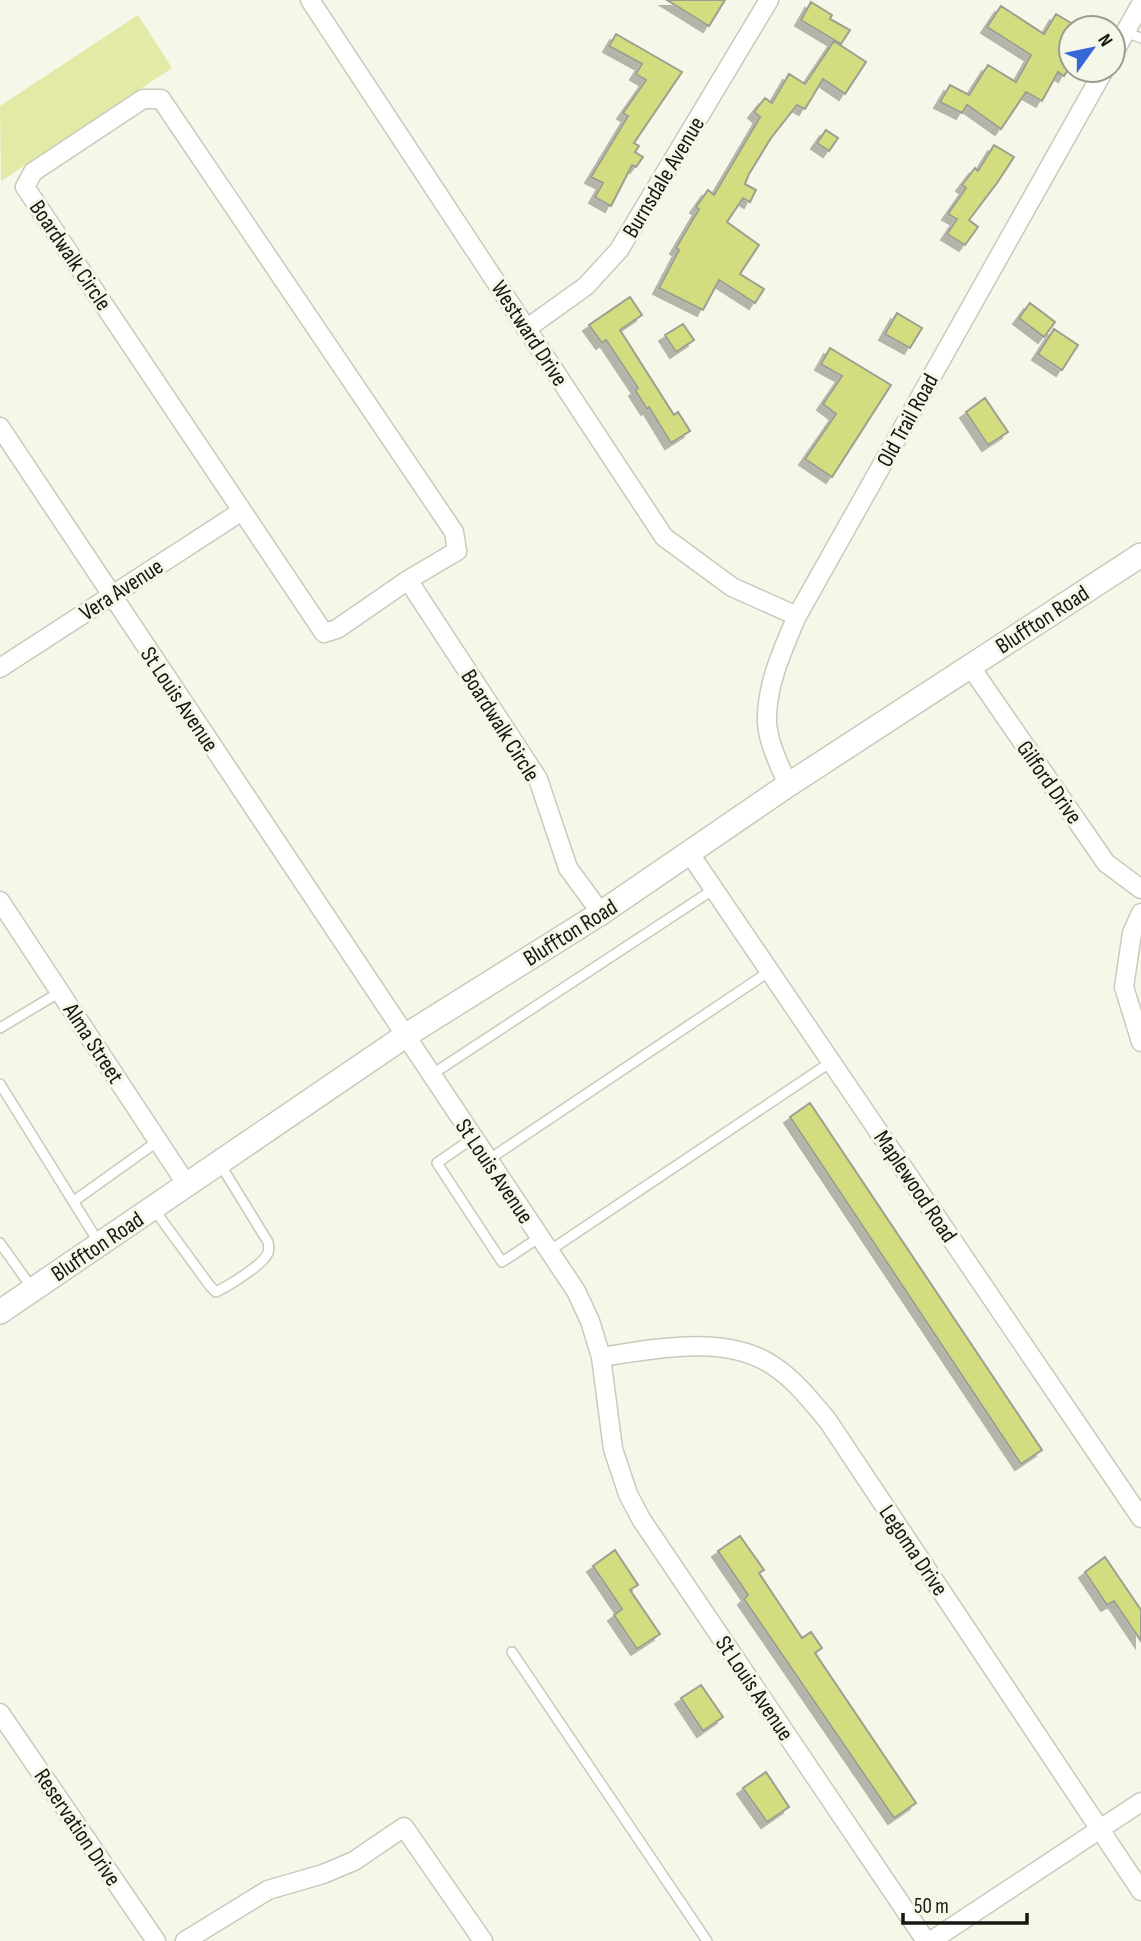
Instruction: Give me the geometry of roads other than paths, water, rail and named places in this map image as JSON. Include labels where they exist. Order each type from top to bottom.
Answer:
[{"type":"main road","name":"Bluffton Road","points":[[0,1312],[405,1036],[601,913],[788,785],[1141,555]]},
{"type":"street","name":"Westward Drive","points":[[310,0],[664,537],[732,587],[797,616]]},
{"type":"street","name":"Burnsdale Avenue","points":[[526,329],[586,286],[619,250],[769,0]]},
{"type":"street","points":[[1133,35],[1141,4]]},
{"type":"street","name":"Old Trail Road","points":[[788,785],[767,724],[770,689],[797,616],[1096,84]]},
{"type":"street","name":"Boardwalk Circle","points":[[143,99],[161,99],[454,532],[457,551],[408,580],[337,629],[324,633],[25,187],[33,172],[143,99]]},
{"type":"street","name":"St Louis Avenue","points":[[0,427],[576,1291],[590,1321],[601,1357],[613,1449],[628,1494],[641,1519],[929,1941]]},
{"type":"street","name":"Vera Avenue","points":[[0,668],[242,511]]},
{"type":"street","name":"Boardwalk Circle","points":[[408,580],[538,779],[568,868],[601,913]]},
{"type":"street","name":"Gilford Drive","points":[[970,666],[1106,863],[1141,889]]},
{"type":"street","name":"Maplewood Road","points":[[690,854],[1138,1508]]},
{"type":"street","name":"Alma Street","points":[[0,901],[187,1185]]},
{"type":"street","points":[[1141,913],[1132,933],[1124,987],[1141,1042]]},
{"type":"street","name":"Legoma Drive","points":[[601,1357],[668,1347],[711,1347],[744,1353],[774,1365],[799,1387],[828,1421],[1141,1891]]},
{"type":"street","name":"Reservation Drive","points":[[0,1713],[156,1941]]},
{"type":"street","points":[[929,1941],[1141,1801]]},
{"type":"street","points":[[185,1941],[268,1890],[323,1874],[354,1861],[404,1827],[482,1941]]},
{"type":"lane","points":[[431,1075],[714,889]]},
{"type":"lane","points":[[488,1160],[770,971]]},
{"type":"lane","points":[[0,1028],[60,992]]},
{"type":"lane","points":[[474,1139],[437,1163],[502,1262],[544,1244],[831,1062]]},
{"type":"lane","points":[[0,1084],[100,1244]]},
{"type":"lane","points":[[75,1201],[158,1140]]},
{"type":"lane","points":[[153,1208],[210,1286],[216,1292],[226,1287],[264,1259],[269,1251],[268,1242],[219,1163]]},
{"type":"lane","points":[[0,1243],[33,1290]]},
{"type":"lane","points":[[512,1652],[707,1941]]}]
